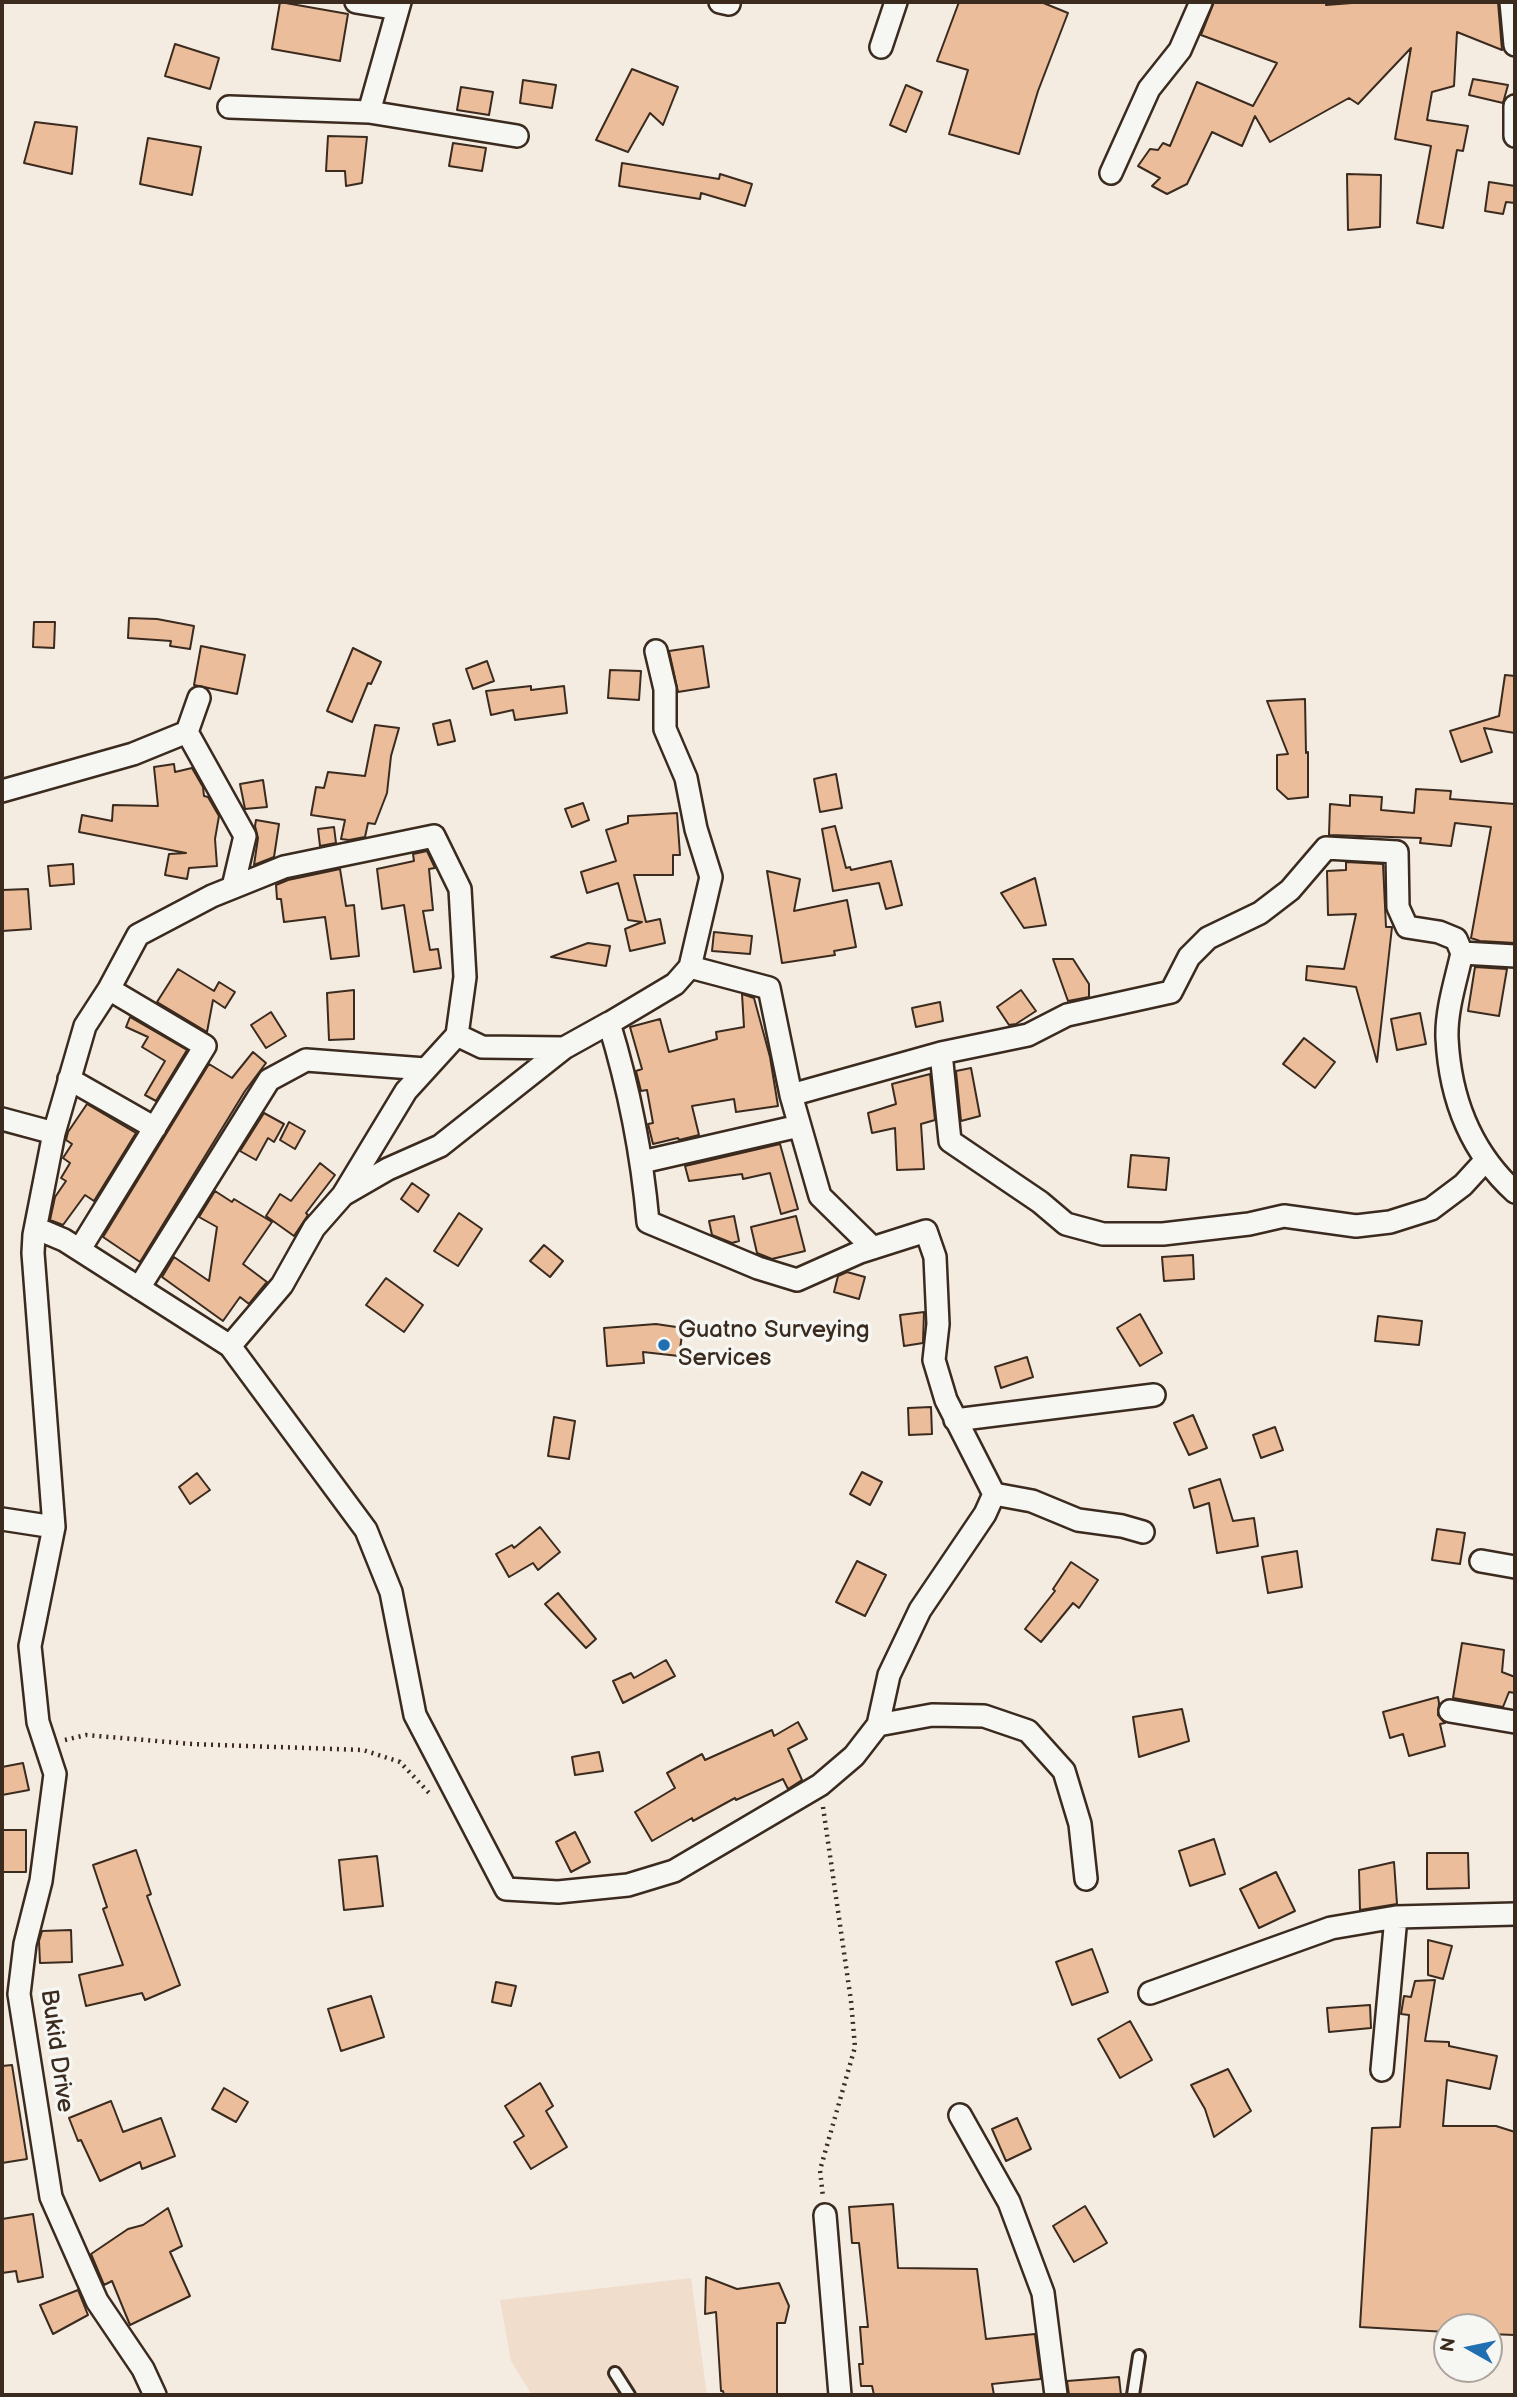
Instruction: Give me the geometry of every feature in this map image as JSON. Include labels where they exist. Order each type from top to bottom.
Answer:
[{"type":"street","points":[[356,2],[399,6],[369,112]]},
{"type":"street","points":[[881,47],[896,2]]},
{"type":"street","points":[[1111,173],[1149,89],[1180,50],[1201,2]]},
{"type":"street","points":[[1511,2],[1515,45]]},
{"type":"street","points":[[1515,106],[1515,136]]},
{"type":"street","points":[[229,107],[369,112],[517,136]]},
{"type":"street","points":[[342,1195],[387,1169],[440,1146],[564,1048],[675,984],[690,967],[711,877],[696,829],[686,778],[666,729],[665,689],[656,651]]},
{"type":"street","points":[[199,698],[187,732],[245,836],[233,887]]},
{"type":"street","points":[[2,791],[132,754],[187,732]]},
{"type":"street","name":"Bukid Drive","points":[[155,2395],[142,2369],[97,2301],[51,2197],[19,1994],[24,1944],[40,1881],[55,1774],[38,1722],[30,1646],[54,1527],[33,1252],[54,1133],[85,1026],[109,989],[138,935],[233,887],[284,867],[434,836],[460,889],[465,977],[457,1035]]},
{"type":"street","points":[[790,1095],[941,1054],[1028,1035],[1068,1015],[1171,992],[1189,957],[1208,939],[1260,914],[1290,890],[1326,848],[1397,852],[1398,907],[1407,927],[1439,932],[1456,939],[1462,953],[1450,1007],[1447,1037],[1455,1093],[1467,1132],[1485,1161],[1515,1192]]},
{"type":"street","points":[[1462,953],[1515,956]]},
{"type":"street","points":[[690,967],[769,988],[790,1095],[820,1196],[873,1248]]},
{"type":"street","points":[[80,1249],[205,1046],[109,989]]},
{"type":"street","points":[[603,1027],[609,1023],[621,1063],[642,1162],[648,1222],[758,1268],[797,1280],[873,1248],[926,1231],[935,1257],[938,1324],[934,1360],[946,1400],[990,1490],[994,1494],[1032,1501],[1078,1520],[1143,1532]]},
{"type":"street","points":[[230,1346],[282,1285],[314,1228],[342,1195],[405,1091],[457,1035],[482,1047],[564,1048]]},
{"type":"street","points":[[941,1054],[950,1141],[1040,1202],[1066,1224],[1102,1234],[1163,1234],[1249,1224],[1284,1216],[1356,1226],[1390,1222],[1431,1209],[1463,1185],[1485,1161]]},
{"type":"street","points":[[139,1288],[269,1080],[306,1060],[425,1069]]},
{"type":"street","points":[[69,1079],[155,1128]]},
{"type":"street","points":[[2,1119],[54,1133]]},
{"type":"street","points":[[642,1162],[799,1126]]},
{"type":"street","points":[[34,1235],[45,1232],[80,1249],[230,1346],[366,1530],[391,1592],[415,1715],[506,1889],[558,1892],[628,1885],[674,1871],[820,1785],[854,1756],[878,1725],[889,1675],[920,1610],[985,1514],[994,1494]]},
{"type":"street","points":[[956,1420],[1154,1395]]},
{"type":"street","points":[[2,1519],[54,1527]]},
{"type":"street","points":[[1481,1561],[1515,1567]]},
{"type":"street","points":[[1450,1711],[1515,1722]]},
{"type":"street","points":[[878,1725],[932,1715],[984,1716],[1028,1731],[1063,1771],[1080,1824],[1086,1880]]},
{"type":"street","points":[[1150,1993],[1331,1928],[1396,1917],[1515,1914]]},
{"type":"street","points":[[1382,2070],[1396,1917]]},
{"type":"street","points":[[960,2115],[1009,2202],[1043,2293],[1056,2395]]},
{"type":"street","points":[[825,2215],[840,2395]]},
{"type":"lane","points":[[1133,2395],[1139,2356]]},
{"type":"lane","points":[[615,2374],[629,2395]]},
{"type":"path","points":[[44,1745],[86,1735],[192,1744],[363,1750],[400,1762],[438,1802]]},
{"type":"path","points":[[820,1785],[851,2001],[855,2047],[820,2170],[825,2215]]},
{"type":"shaded area","points":[[691,2278],[707,2395],[532,2395],[511,2361],[500,2300]]},
{"type":"building","points":[[280,2],[348,14],[340,61],[272,49]]},
{"type":"building","points":[[959,2],[1041,2],[1068,13],[1038,91],[1019,154],[949,134],[968,70],[937,61]]},
{"type":"building","points":[[1214,2],[1327,2],[1326,5],[1365,2],[1498,2],[1502,50],[1457,32],[1454,86],[1432,92],[1427,120],[1468,126],[1463,151],[1457,150],[1443,228],[1417,223],[1431,146],[1395,139],[1411,48],[1358,104],[1349,98],[1270,142],[1255,116],[1242,146],[1212,132],[1187,184],[1167,194],[1152,186],[1160,178],[1138,166],[1150,149],[1158,150],[1163,143],[1170,146],[1197,82],[1253,106],[1277,63],[1201,35]]},
{"type":"building","points":[[175,44],[219,58],[210,89],[165,76]]},
{"type":"building","points":[[632,69],[678,87],[663,125],[650,113],[628,152],[596,140]]},
{"type":"building","points":[[1473,79],[1508,85],[1503,103],[1469,95]]},
{"type":"building","points":[[523,80],[556,85],[552,108],[520,103]]},
{"type":"building","points":[[906,85],[922,92],[906,132],[890,125]]},
{"type":"building","points":[[461,87],[493,92],[489,115],[457,110]]},
{"type":"building","points":[[35,122],[77,127],[72,174],[24,163]]},
{"type":"building","points":[[328,136],[367,137],[362,183],[346,186],[345,171],[326,171]]},
{"type":"building","points":[[148,138],[201,147],[192,195],[140,184]]},
{"type":"building","points":[[453,143],[486,148],[482,171],[449,166]]},
{"type":"building","points":[[622,163],[719,179],[720,174],[752,184],[745,206],[701,193],[700,199],[619,186]]},
{"type":"building","points":[[1347,174],[1381,175],[1380,227],[1348,230]]},
{"type":"building","points":[[1489,182],[1515,186],[1515,203],[1506,202],[1503,214],[1485,211]]},
{"type":"building","points":[[129,618],[157,619],[194,626],[190,649],[170,646],[171,641],[128,638]]},
{"type":"building","points":[[34,622],[55,622],[54,648],[33,647]]},
{"type":"building","points":[[201,646],[245,655],[237,694],[194,685]]},
{"type":"building","points":[[703,646],[709,687],[678,692],[669,651]]},
{"type":"building","points":[[353,648],[381,662],[371,684],[368,683],[352,722],[327,711]]},
{"type":"building","points":[[487,661],[494,681],[473,689],[466,669]]},
{"type":"building","points":[[610,670],[641,671],[639,700],[608,698]]},
{"type":"building","points":[[1505,675],[1515,676],[1515,733],[1484,728],[1492,752],[1461,762],[1450,731],[1499,716]]},
{"type":"building","points":[[531,686],[531,690],[564,686],[567,713],[515,720],[513,710],[491,715],[486,691]]},
{"type":"building","points":[[1305,699],[1308,797],[1288,799],[1277,789],[1277,755],[1288,754],[1267,701]]},
{"type":"building","points":[[450,720],[455,741],[438,745],[433,724]]},
{"type":"building","points":[[375,725],[399,728],[391,756],[387,793],[375,824],[368,823],[365,837],[341,839],[345,820],[311,815],[316,787],[324,788],[328,772],[365,776]]},
{"type":"building","points":[[174,764],[175,772],[192,768],[203,787],[204,796],[208,797],[219,816],[215,839],[217,866],[189,868],[187,879],[165,875],[169,854],[186,853],[79,832],[82,815],[112,821],[113,805],[158,806],[154,767]]},
{"type":"building","points":[[836,774],[842,808],[820,812],[814,779]]},
{"type":"building","points":[[263,780],[267,807],[245,809],[240,784]]},
{"type":"building","points":[[1416,789],[1451,791],[1450,799],[1515,804],[1515,943],[1471,938],[1491,827],[1455,823],[1451,846],[1420,843],[1421,838],[1329,835],[1330,804],[1350,806],[1350,795],[1382,797],[1381,810],[1414,813]]},
{"type":"building","points":[[583,803],[589,820],[572,827],[565,809]]},
{"type":"building","points":[[677,813],[680,855],[673,855],[673,875],[634,875],[646,922],[660,919],[665,943],[630,951],[625,929],[642,922],[628,920],[618,883],[587,893],[581,872],[616,861],[606,830],[628,823],[628,816]]},
{"type":"building","points":[[256,820],[279,824],[274,857],[254,865],[258,838]]},
{"type":"building","points":[[835,826],[846,868],[850,867],[851,870],[891,861],[902,905],[886,909],[879,883],[833,891],[822,829]]},
{"type":"building","points":[[334,827],[336,843],[320,846],[318,829]]},
{"type":"building","points":[[427,851],[435,868],[429,869],[433,910],[423,911],[430,950],[438,949],[441,968],[414,972],[404,905],[382,909],[377,869],[414,861],[413,854]]},
{"type":"building","points":[[1346,862],[1383,864],[1386,927],[1392,927],[1377,1062],[1356,987],[1306,980],[1307,966],[1344,969],[1356,914],[1328,915],[1327,871],[1346,870]]},
{"type":"building","points":[[73,864],[74,884],[50,886],[48,866]]},
{"type":"building","points":[[340,869],[346,906],[354,905],[359,956],[331,959],[325,917],[284,922],[276,885]]},
{"type":"building","points":[[767,871],[800,879],[794,911],[847,900],[856,947],[834,951],[835,955],[782,963]]},
{"type":"building","points":[[1035,878],[1046,925],[1024,928],[1001,893]]},
{"type":"building","points":[[28,889],[31,929],[2,931],[2,890]]},
{"type":"building","points":[[714,932],[752,936],[750,954],[712,951]]},
{"type":"building","points":[[588,943],[610,946],[606,966],[551,957]]},
{"type":"building","points":[[1053,959],[1073,959],[1089,984],[1089,997],[1068,1001]]},
{"type":"building","points":[[1475,967],[1507,969],[1499,1016],[1468,1011]]},
{"type":"building","points":[[178,969],[214,991],[219,982],[235,992],[225,1008],[213,1000],[207,1032],[157,1002]]},
{"type":"building","points":[[354,990],[354,1039],[329,1040],[327,993]]},
{"type":"building","points":[[1021,990],[1036,1011],[1016,1024],[1009,1025],[997,1007]]},
{"type":"building","points":[[742,994],[754,998],[770,1057],[778,1106],[736,1112],[734,1099],[692,1106],[699,1135],[653,1144],[648,1124],[653,1123],[647,1090],[641,1091],[636,1071],[642,1069],[630,1027],[660,1019],[669,1052],[717,1039],[716,1032],[744,1027]]},
{"type":"building","points":[[940,1002],[943,1021],[916,1027],[912,1008]]},
{"type":"building","points":[[271,1012],[286,1036],[266,1048],[251,1025]]},
{"type":"building","points":[[1420,1013],[1426,1044],[1397,1050],[1391,1019]]},
{"type":"building","points":[[130,1017],[187,1050],[156,1101],[145,1095],[165,1061],[142,1047],[148,1037],[126,1027]]},
{"type":"building","points":[[1304,1038],[1335,1062],[1315,1088],[1283,1064]]},
{"type":"building","points":[[253,1052],[266,1063],[245,1091],[140,1262],[103,1237],[209,1064],[232,1078]]},
{"type":"building","points":[[971,1068],[980,1116],[961,1121],[956,1071]]},
{"type":"building","points":[[930,1074],[935,1120],[921,1124],[924,1169],[897,1170],[895,1128],[872,1133],[868,1113],[896,1104],[892,1084]]},
{"type":"building","points":[[87,1104],[136,1133],[94,1201],[85,1195],[63,1225],[50,1220],[55,1197],[66,1181],[61,1178],[70,1163],[63,1158],[72,1144],[66,1140],[68,1132]]},
{"type":"building","points":[[264,1113],[284,1124],[274,1142],[268,1138],[256,1160],[240,1151]]},
{"type":"building","points":[[289,1122],[305,1131],[295,1149],[280,1140]]},
{"type":"building","points":[[780,1144],[798,1209],[781,1214],[770,1173],[743,1179],[742,1174],[689,1181],[685,1166]]},
{"type":"building","points":[[1131,1155],[1169,1158],[1166,1190],[1128,1187]]},
{"type":"building","points":[[320,1163],[335,1175],[306,1213],[308,1215],[294,1236],[266,1216],[280,1194],[291,1201]]},
{"type":"building","points":[[412,1183],[429,1195],[418,1212],[401,1199]]},
{"type":"building","points":[[215,1191],[272,1222],[243,1264],[267,1282],[249,1304],[240,1297],[223,1321],[162,1277],[174,1257],[209,1281],[217,1227],[199,1217]]},
{"type":"building","points":[[459,1213],[482,1229],[458,1266],[434,1251]]},
{"type":"building","points":[[734,1216],[739,1241],[732,1243],[712,1235],[709,1221]]},
{"type":"building","points":[[796,1216],[805,1251],[772,1259],[757,1253],[751,1227]]},
{"type":"building","points":[[544,1245],[563,1261],[550,1277],[530,1261]]},
{"type":"building","points":[[1193,1255],[1194,1279],[1164,1281],[1162,1257]]},
{"type":"building","points":[[847,1272],[865,1277],[859,1299],[834,1292],[838,1276]]},
{"type":"building","points":[[386,1278],[423,1305],[404,1332],[366,1305]]},
{"type":"building","points":[[924,1312],[923,1343],[904,1346],[900,1315]]},
{"type":"building","points":[[1140,1314],[1162,1353],[1140,1366],[1117,1328]]},
{"type":"building","points":[[1378,1316],[1422,1321],[1419,1345],[1375,1341]]},
{"type":"building","points":[[656,1324],[683,1328],[679,1356],[643,1352],[644,1363],[607,1366],[604,1328]]},
{"type":"building","points":[[1027,1357],[1033,1377],[1001,1388],[995,1367]]},
{"type":"building","points":[[931,1407],[932,1434],[909,1435],[908,1408]]},
{"type":"building","points":[[1193,1415],[1207,1448],[1189,1455],[1174,1423]]},
{"type":"building","points":[[554,1417],[575,1421],[569,1459],[548,1456]]},
{"type":"building","points":[[1275,1427],[1283,1450],[1261,1458],[1253,1435]]},
{"type":"building","points":[[862,1472],[882,1482],[870,1505],[850,1494]]},
{"type":"building","points":[[197,1473],[210,1490],[190,1504],[179,1487]]},
{"type":"building","points":[[1220,1479],[1233,1521],[1254,1518],[1258,1546],[1217,1553],[1209,1503],[1194,1508],[1189,1489]]},
{"type":"building","points":[[540,1527],[560,1552],[538,1570],[533,1563],[509,1577],[496,1554],[512,1545],[514,1548]]},
{"type":"building","points":[[1437,1529],[1465,1533],[1460,1564],[1432,1560]]},
{"type":"building","points":[[1297,1551],[1302,1587],[1268,1593],[1262,1557]]},
{"type":"building","points":[[857,1561],[886,1575],[865,1616],[836,1602]]},
{"type":"building","points":[[1071,1562],[1098,1580],[1079,1608],[1073,1603],[1041,1642],[1025,1629],[1055,1591],[1053,1589]]},
{"type":"building","points":[[558,1593],[596,1639],[586,1648],[545,1604]]},
{"type":"building","points":[[1462,1643],[1504,1650],[1502,1672],[1515,1677],[1515,1693],[1509,1692],[1503,1707],[1453,1698]]},
{"type":"building","points":[[666,1660],[675,1676],[623,1703],[613,1681],[631,1673],[634,1678]]},
{"type":"building","points":[[1438,1697],[1438,1715],[1445,1723],[1440,1724],[1445,1746],[1409,1756],[1403,1734],[1390,1738],[1383,1712]]},
{"type":"building","points":[[1182,1709],[1189,1741],[1139,1757],[1133,1717]]},
{"type":"building","points":[[798,1722],[807,1739],[788,1749],[802,1780],[788,1789],[783,1779],[736,1800],[735,1798],[652,1841],[635,1812],[675,1788],[667,1773],[702,1754],[705,1760],[772,1730],[774,1736]]},
{"type":"building","points":[[599,1752],[603,1771],[575,1775],[572,1757]]},
{"type":"building","points":[[23,1763],[29,1790],[2,1795],[2,1767]]},
{"type":"building","points":[[2,1830],[26,1830],[26,1872],[2,1872]]},
{"type":"building","points":[[575,1832],[590,1862],[571,1872],[556,1842]]},
{"type":"building","points":[[1214,1839],[1225,1874],[1190,1886],[1179,1851]]},
{"type":"building","points":[[136,1850],[151,1894],[147,1896],[180,1985],[145,2000],[142,1993],[86,2006],[79,1975],[123,1965],[103,1909],[107,1907],[93,1865]]},
{"type":"building","points":[[1427,1853],[1468,1853],[1469,1888],[1427,1889]]},
{"type":"building","points":[[377,1856],[383,1906],[344,1910],[339,1860]]},
{"type":"building","points":[[1394,1862],[1397,1904],[1360,1910],[1359,1870]]},
{"type":"building","points":[[1276,1872],[1295,1911],[1259,1928],[1240,1889]]},
{"type":"building","points":[[71,1930],[72,1962],[40,1963],[39,1941],[42,1931]]},
{"type":"building","points":[[1428,1940],[1452,1946],[1443,1979],[1428,1975]]},
{"type":"building","points":[[1092,1949],[1108,1992],[1072,2005],[1056,1962]]},
{"type":"building","points":[[1435,1980],[1425,2041],[1449,2042],[1449,2046],[1497,2056],[1490,2089],[1447,2080],[1443,2126],[1496,2126],[1515,2132],[1515,2335],[1503,2335],[1503,2313],[1433,2313],[1433,2331],[1360,2327],[1372,2128],[1400,2127],[1409,2015],[1401,2014],[1404,1996],[1411,1997],[1415,1981]]},
{"type":"building","points":[[496,1982],[516,1986],[511,2006],[492,2002]]},
{"type":"building","points":[[371,1996],[384,2037],[341,2051],[328,2009]]},
{"type":"building","points":[[1370,2005],[1371,2028],[1329,2032],[1327,2008]]},
{"type":"building","points":[[1130,2021],[1152,2060],[1120,2078],[1098,2039]]},
{"type":"building","points":[[12,2065],[27,2159],[2,2163],[2,2066]]},
{"type":"building","points":[[1228,2069],[1251,2111],[1214,2137],[1205,2109],[1191,2085]]},
{"type":"building","points":[[540,2083],[553,2106],[546,2111],[567,2147],[531,2169],[514,2142],[524,2136],[505,2106]]},
{"type":"building","points":[[224,2088],[248,2102],[236,2122],[212,2109]]},
{"type":"building","points":[[111,2101],[123,2132],[161,2118],[175,2156],[142,2169],[140,2162],[100,2181],[69,2118]]},
{"type":"building","points":[[1017,2118],[1031,2149],[1006,2161],[992,2129]]},
{"type":"building","points":[[893,2204],[898,2268],[977,2269],[986,2339],[1035,2334],[1041,2379],[992,2384],[994,2395],[874,2395],[872,2386],[861,2386],[859,2364],[863,2364],[860,2327],[868,2327],[859,2243],[852,2243],[849,2207]]},
{"type":"building","points":[[1085,2206],[1107,2243],[1074,2262],[1053,2226]]},
{"type":"building","points":[[168,2208],[182,2246],[170,2252],[190,2296],[130,2325],[112,2281],[104,2285],[91,2254],[128,2229],[143,2225]]},
{"type":"building","points":[[33,2214],[43,2277],[18,2282],[16,2271],[2,2273],[2,2219]]},
{"type":"building","points":[[706,2277],[737,2289],[779,2283],[789,2306],[785,2323],[777,2323],[777,2395],[724,2395],[721,2391],[716,2312],[705,2314]]},
{"type":"building","points":[[78,2290],[88,2315],[53,2334],[40,2305]]},
{"type":"building","points":[[1119,2377],[1121,2395],[1069,2395],[1067,2381]]},
{"type":"place","name":"Guatno Surveying Services","points":[[664,1345]]}]
